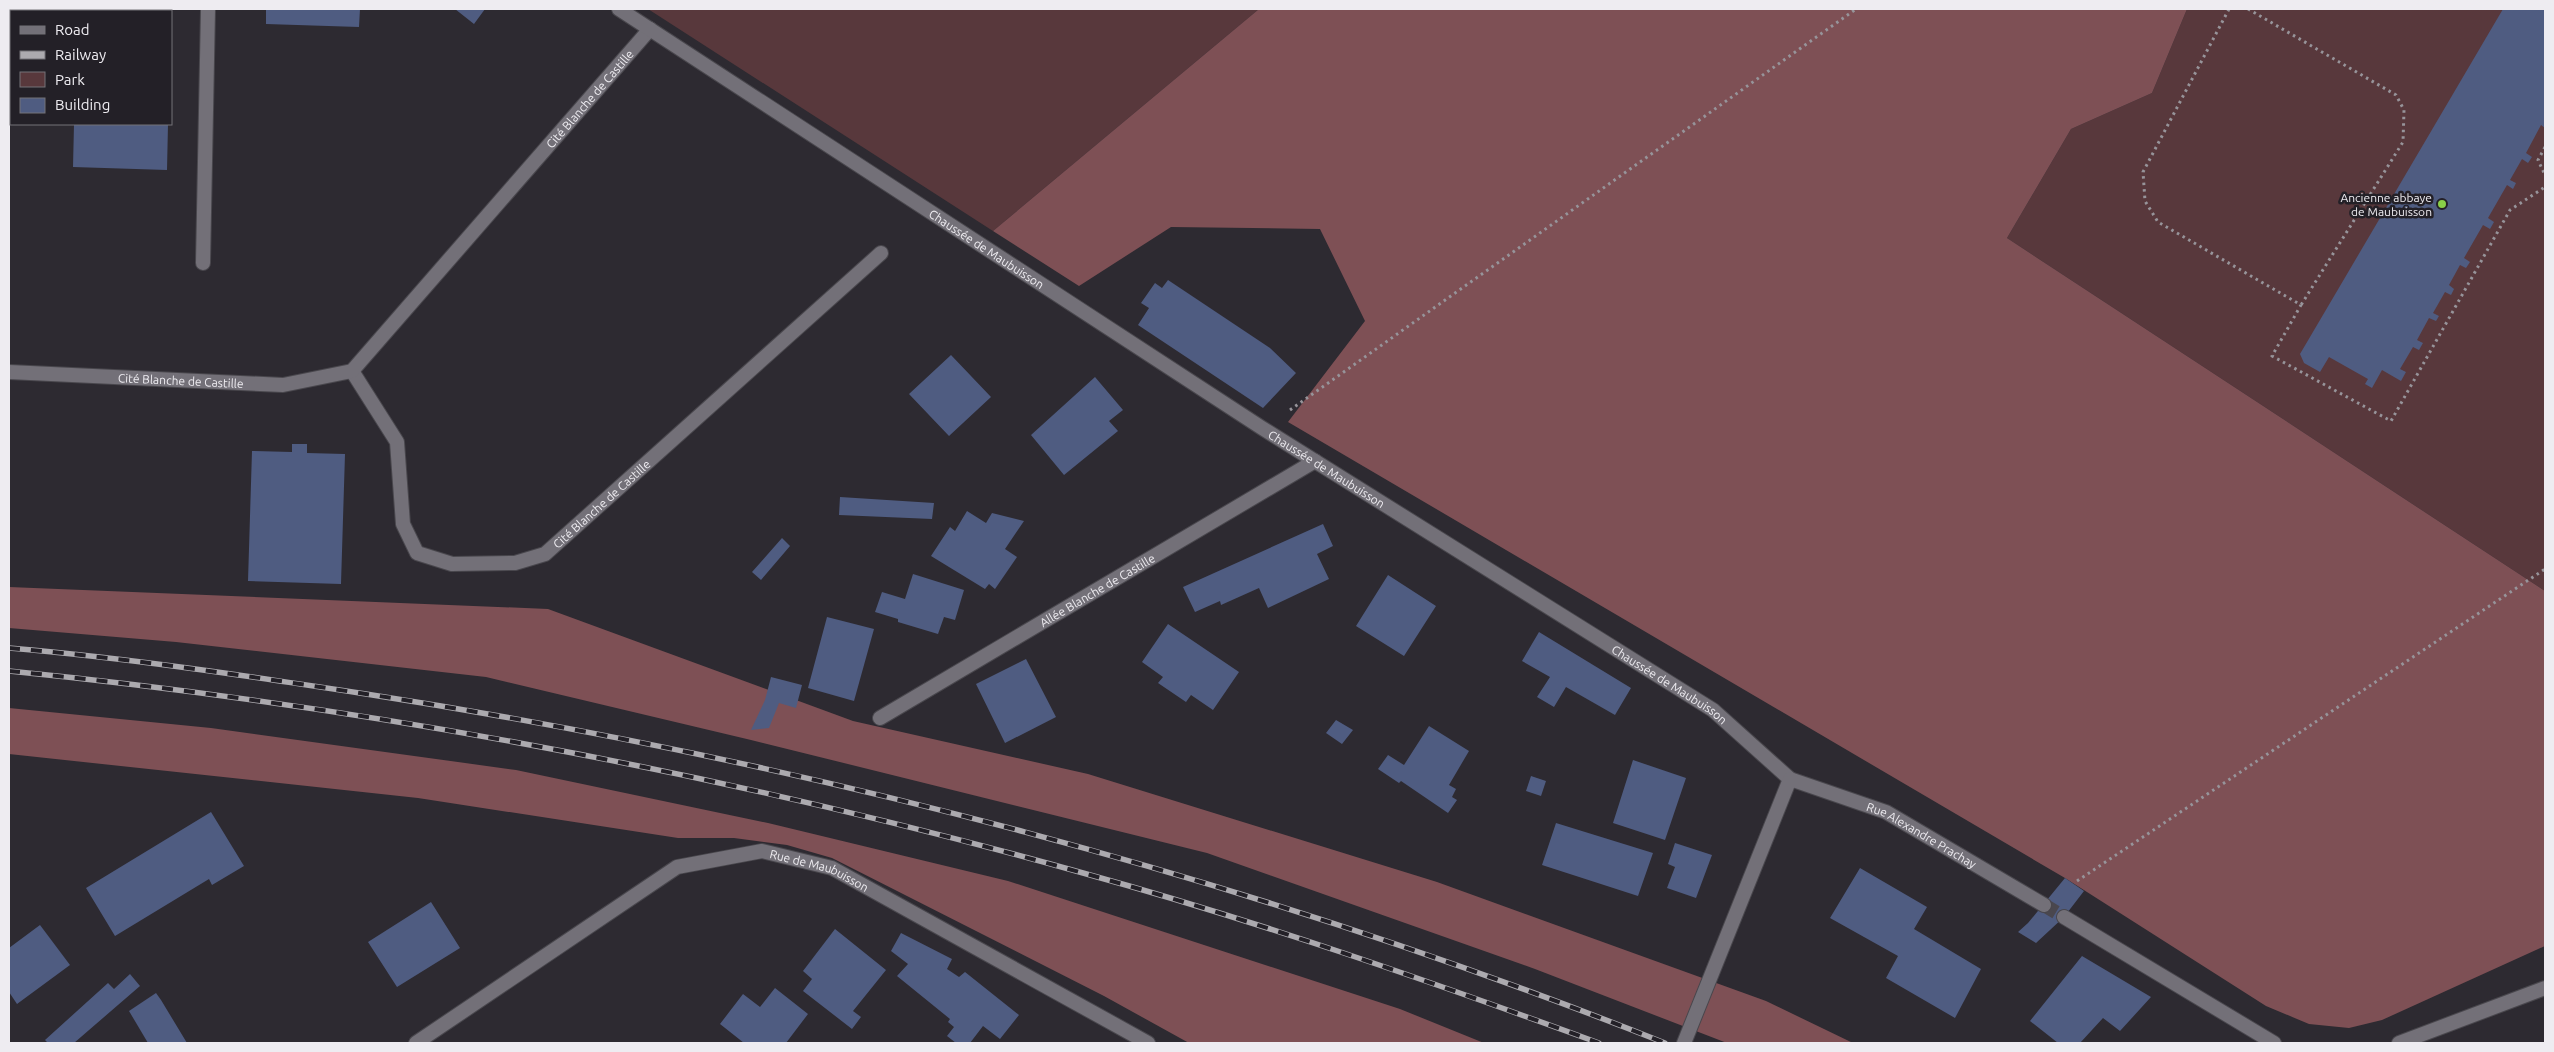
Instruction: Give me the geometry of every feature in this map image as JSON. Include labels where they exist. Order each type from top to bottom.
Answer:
[{"type":"street","points":[[202,262],[208,9]]},
{"type":"street","name":"Chaussée de Maubuisson","points":[[619,9],[1262,428],[1713,710],[1790,779]]},
{"type":"street","name":"Cité Blanche de Castille","points":[[9,372],[283,385],[352,371],[650,29]]},
{"type":"street","name":"Cité Blanche de Castille","points":[[352,371],[397,442],[403,524],[417,553],[452,564],[515,563],[545,554],[881,252]]},
{"type":"street","name":"Allée Blanche de Castille","points":[[880,718],[1314,461]]},
{"type":"street","points":[[1684,1043],[1694,1014],[1790,779]]},
{"type":"street","name":"Rue Alexandre Prachay","points":[[1790,779],[1886,812],[2044,905]]},
{"type":"street","name":"Rue de Maubuisson","points":[[416,1043],[677,867],[762,850],[832,868],[1148,1043]]},
{"type":"street","points":[[2064,917],[2274,1043]]},
{"type":"street","points":[[2399,1043],[2545,988]]},
{"type":"path","points":[[1262,428],[1856,9]]},
{"type":"path","points":[[2229,9],[2143,172],[2145,201],[2158,222],[2300,305]]},
{"type":"path","points":[[2248,9],[2396,95],[2404,110],[2403,142],[2300,305],[2272,356],[2391,421],[2510,210],[2545,187]]},
{"type":"path","points":[[2545,148],[2538,160],[2545,175]]},
{"type":"path","points":[[2077,881],[2545,570]]},
{"type":"green space","points":[[648,9],[1259,9],[993,231]]},
{"type":"green space","points":[[2187,9],[2545,9],[2545,591],[2007,238],[2071,129],[2152,93]]},
{"type":"shaded area","points":[[1259,9],[2187,9],[2152,93],[2071,129],[2007,238],[2545,591],[2545,946],[2382,1020],[2349,1028],[2309,1024],[2266,1006],[2065,878],[1288,422],[1365,321],[1320,229],[1171,227],[1079,286],[993,231]]},
{"type":"shaded area","points":[[9,587],[548,609],[853,721],[1088,774],[1437,882],[1766,1001],[1853,1043],[1727,1043],[1535,969],[1207,853],[751,740],[486,677],[176,642],[9,628]]},
{"type":"shaded area","points":[[9,708],[211,728],[516,770],[768,823],[1008,881],[1400,1009],[1484,1043],[1189,1043],[1104,996],[832,858],[787,845],[734,838],[678,838],[418,798],[9,754]]},
{"type":"building","points":[[266,9],[360,9],[359,27],[266,24]]},
{"type":"building","points":[[455,9],[485,9],[474,24]]},
{"type":"building","name":"Ancienne abbaye de Maubuisson","points":[[2503,9],[2545,9],[2545,128],[2541,125],[2526,153],[2532,157],[2528,163],[2522,159],[2510,180],[2516,183],[2513,189],[2507,185],[2488,218],[2494,222],[2490,229],[2483,225],[2464,258],[2470,262],[2466,268],[2460,265],[2449,285],[2454,289],[2451,295],[2445,292],[2433,313],[2439,316],[2436,321],[2429,318],[2417,340],[2423,343],[2419,350],[2413,347],[2400,369],[2406,372],[2401,381],[2382,370],[2372,388],[2365,384],[2368,379],[2329,357],[2320,372],[2304,363],[2300,354]]},
{"type":"building","points":[[74,125],[168,125],[167,170],[73,167]]},
{"type":"building","points":[[1168,280],[1270,348],[1296,373],[1263,408],[1138,325],[1149,308],[1141,303],[1155,283],[1162,288]]},
{"type":"building","points":[[951,355],[991,397],[949,436],[909,394]]},
{"type":"building","points":[[1095,377],[1123,410],[1109,421],[1118,431],[1064,475],[1031,435]]},
{"type":"building","points":[[292,444],[307,444],[307,453],[345,454],[341,584],[248,581],[252,451],[292,452]]},
{"type":"building","points":[[840,497],[934,503],[932,519],[839,515]]},
{"type":"building","points":[[967,511],[986,523],[992,513],[1024,521],[1005,549],[1017,557],[995,589],[989,584],[985,589],[931,556],[950,527],[955,531]]},
{"type":"building","points":[[1323,524],[1333,546],[1317,554],[1329,579],[1268,608],[1259,588],[1221,605],[1220,601],[1195,612],[1183,587]]},
{"type":"building","points":[[782,538],[790,546],[761,580],[752,572]]},
{"type":"building","points":[[913,574],[964,590],[955,620],[944,617],[938,634],[898,622],[898,619],[875,612],[882,592],[905,599]]},
{"type":"building","points":[[1388,575],[1436,606],[1404,656],[1356,626]]},
{"type":"building","points":[[827,617],[874,629],[854,701],[808,688]]},
{"type":"building","points":[[1168,624],[1239,672],[1213,710],[1191,695],[1186,702],[1158,683],[1163,677],[1142,662]]},
{"type":"building","points":[[1539,632],[1631,688],[1615,715],[1566,687],[1554,707],[1537,697],[1550,677],[1522,661]]},
{"type":"building","points":[[1026,659],[1056,717],[1005,743],[976,684]]},
{"type":"building","points":[[771,677],[802,685],[796,708],[779,703],[769,728],[751,730],[765,700]]},
{"type":"building","points":[[1336,720],[1353,730],[1342,744],[1326,733]]},
{"type":"building","points":[[1429,726],[1469,751],[1449,785],[1456,789],[1452,797],[1457,800],[1448,813],[1401,781],[1399,783],[1378,769],[1388,755],[1404,765]]},
{"type":"building","points":[[1633,760],[1686,778],[1665,840],[1613,823]]},
{"type":"building","points":[[1531,776],[1546,781],[1541,796],[1526,791]]},
{"type":"building","points":[[211,812],[244,866],[212,885],[209,879],[115,936],[86,888]]},
{"type":"building","points":[[1556,823],[1653,853],[1638,896],[1542,865]]},
{"type":"building","points":[[1675,843],[1712,855],[1696,898],[1667,888],[1675,867],[1668,864]]},
{"type":"building","points":[[1860,868],[1927,907],[1914,929],[1981,969],[1955,1018],[1886,978],[1898,956],[1830,918]]},
{"type":"building","points":[[2065,878],[2084,891],[2064,917],[2036,943],[2018,932],[2028,923]]},
{"type":"building","points":[[431,902],[460,948],[397,987],[368,942]]},
{"type":"building","points":[[40,925],[70,965],[17,1004],[9,992],[9,948]]},
{"type":"building","points":[[835,929],[886,970],[853,1011],[861,1017],[852,1029],[803,991],[812,979],[803,971]]},
{"type":"building","points":[[901,933],[952,959],[947,969],[959,977],[965,972],[1019,1015],[1000,1039],[983,1026],[970,1043],[956,1043],[947,1036],[954,1027],[948,1022],[950,1019],[897,976],[908,964],[891,951]]},
{"type":"building","points":[[2082,956],[2151,997],[2120,1031],[2103,1018],[2080,1043],[2058,1043],[2030,1021]]},
{"type":"building","points":[[130,974],[140,986],[74,1043],[48,1043],[45,1040],[108,983],[114,989]]},
{"type":"building","points":[[775,988],[808,1014],[786,1043],[744,1043],[720,1024],[743,994],[760,1007]]},
{"type":"building","points":[[156,993],[187,1043],[148,1043],[129,1011]]},
{"type":"tunnel","points":[[2044,905],[2064,917]]},
{"type":"railway","points":[[9,648],[143,662],[366,694],[532,722],[697,754],[862,791],[1025,832],[1188,878],[1349,928],[1508,983],[1665,1043]]},
{"type":"railway","points":[[9,671],[281,704],[416,725],[550,749],[818,805],[1083,873],[1214,911],[1407,975],[1599,1043]]},
{"type":"place","name":"Ancienne abbaye de Maubuisson","points":[[2442,204]]}]
